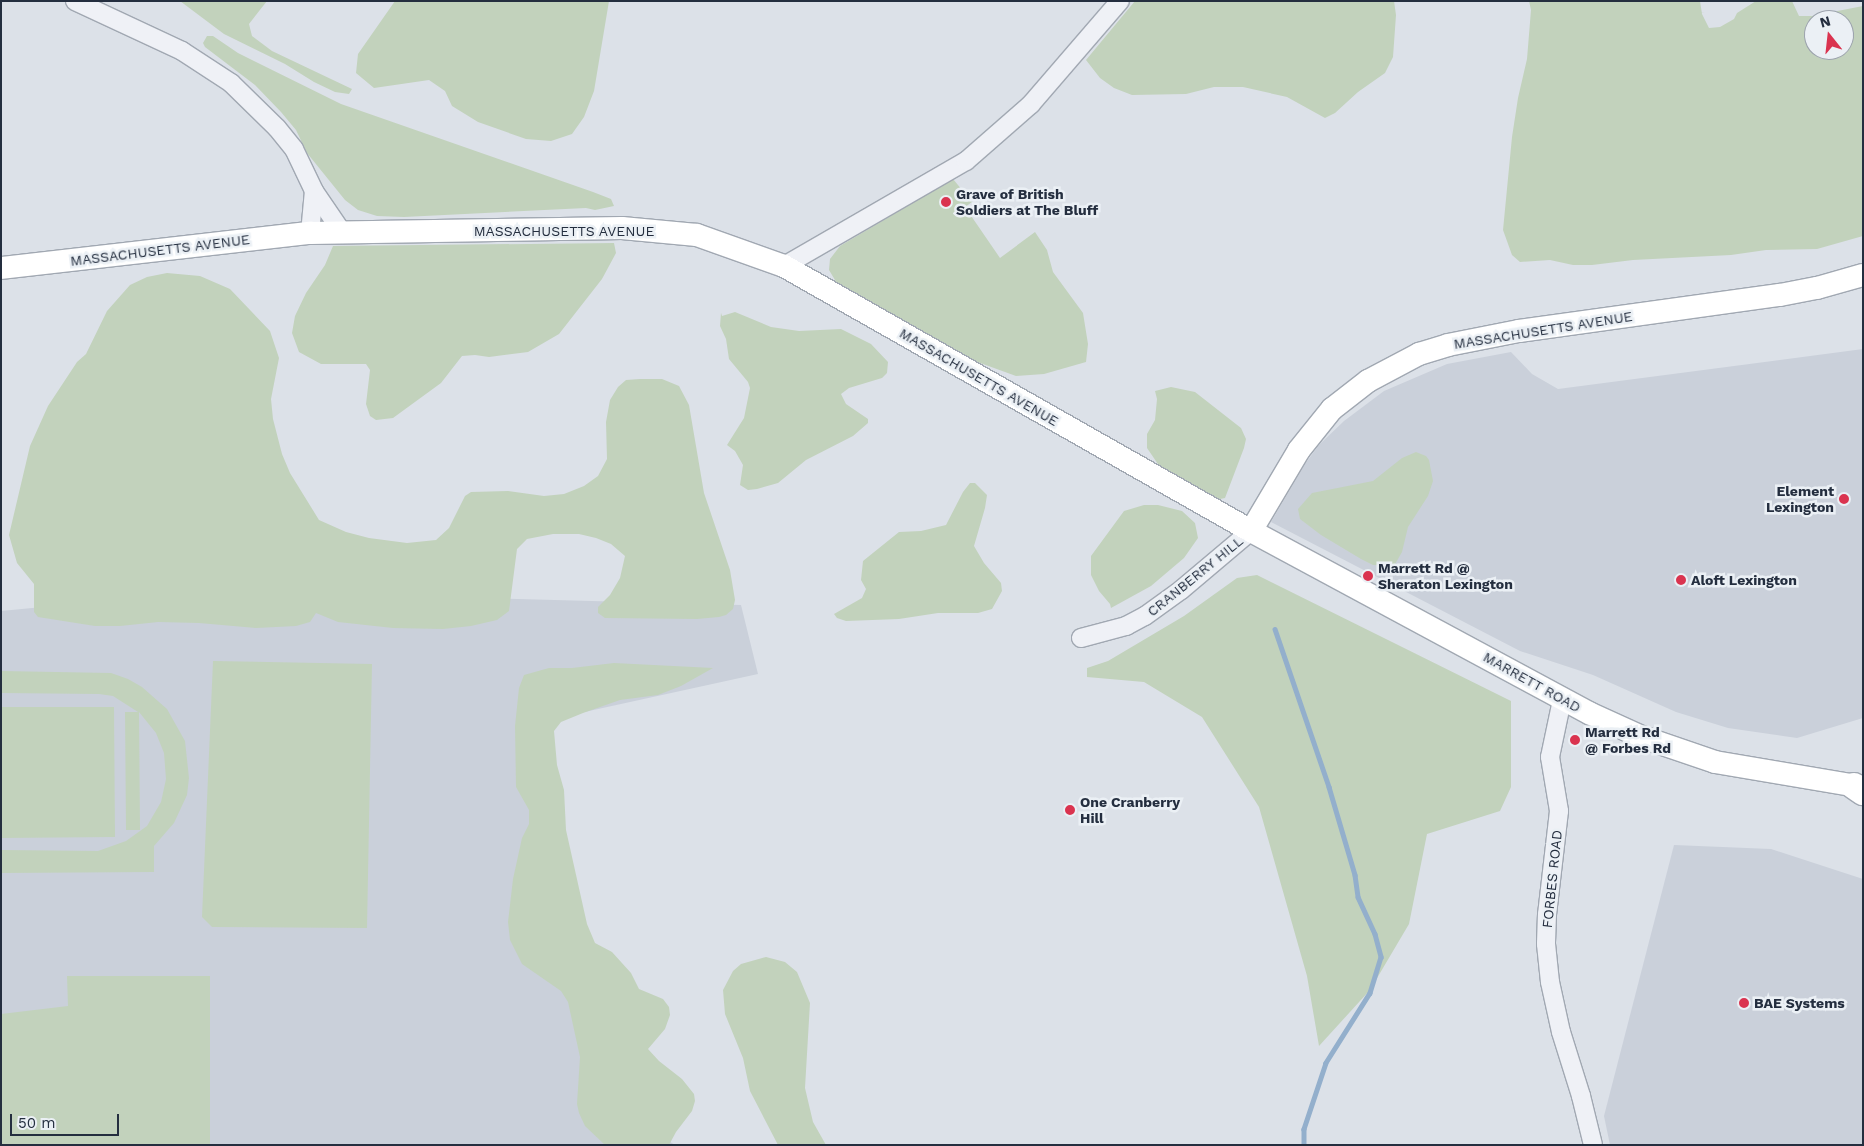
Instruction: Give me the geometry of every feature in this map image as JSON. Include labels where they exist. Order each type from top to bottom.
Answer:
[{"type":"main road","name":"MASSACHUSETTS AVENUE","points":[[1,268],[310,233],[642,230],[697,235],[784,266],[1251,531],[1299,450],[1332,409],[1368,381],[1419,354],[1448,344],[1519,331],[1780,295],[1817,288],[1863,275]]},
{"type":"main road","name":"MARRETT ROAD","points":[[1251,531],[1467,646],[1562,700],[1642,737],[1715,762],[1860,788]]},
{"type":"street","points":[[75,1],[182,51],[231,83],[256,106],[288,142],[314,191],[342,232]]},
{"type":"street","points":[[784,266],[966,161],[1031,104],[1120,1]]},
{"type":"street","points":[[310,233],[314,191]]},
{"type":"street","name":"CRANBERRY HILL","points":[[1081,638],[1119,628],[1145,616],[1186,586],[1251,531]]},
{"type":"street","name":"FORBES ROAD","points":[[1562,700],[1550,757],[1559,812],[1547,914],[1546,944],[1550,982],[1562,1032],[1581,1096],[1592,1145]]},
{"type":"shaded area","points":[[1863,349],[1863,718],[1797,738],[1728,728],[1676,712],[1593,675],[1520,651],[1271,522],[1305,464],[1319,445],[1344,421],[1384,391],[1447,364],[1511,352],[1532,374],[1558,389]]},
{"type":"shaded area","points":[[209,591],[741,605],[758,674],[525,725],[594,1095],[675,1145],[1,1145],[1,611]]},
{"type":"shaded area","points":[[1674,845],[1771,849],[1863,879],[1863,1145],[1610,1145],[1604,1116]]},
{"type":"green space","points":[[180,1],[267,1],[249,24],[252,36],[272,51],[352,89],[349,94],[335,92],[314,82],[285,64],[224,34]]},
{"type":"green space","points":[[395,1],[609,1],[594,91],[584,117],[572,134],[551,141],[526,139],[478,122],[452,106],[445,91],[429,80],[374,88],[356,73],[358,54]]},
{"type":"green space","points":[[1135,1],[1394,1],[1396,15],[1393,57],[1385,73],[1358,92],[1335,113],[1325,118],[1287,97],[1243,87],[1214,87],[1186,94],[1132,95],[1114,88],[1100,78],[1086,60]]},
{"type":"green space","points":[[1529,1],[1700,1],[1702,14],[1709,28],[1720,27],[1734,19],[1737,13],[1756,1],[1792,1],[1799,16],[1804,16],[1804,60],[1854,60],[1854,10],[1843,10],[1863,6],[1863,236],[1817,249],[1766,250],[1731,255],[1633,260],[1592,265],[1573,265],[1550,260],[1520,262],[1512,255],[1503,230],[1512,137],[1527,59],[1531,10]]},
{"type":"green space","points":[[207,36],[213,36],[238,53],[341,104],[593,192],[611,199],[614,206],[595,210],[586,208],[404,217],[377,216],[358,210],[345,200],[307,153],[296,130],[281,112],[255,85],[205,47],[203,43]]},
{"type":"green space","points":[[953,179],[972,202],[965,207],[1000,258],[1035,232],[1047,250],[1053,272],[1083,313],[1088,344],[1086,362],[1044,374],[1016,376],[961,356],[838,285],[829,270],[830,259],[840,246]]},
{"type":"green space","points":[[614,243],[616,253],[602,279],[559,334],[528,352],[489,357],[462,356],[441,383],[393,418],[376,420],[370,416],[366,404],[370,370],[366,364],[321,364],[299,352],[292,333],[295,316],[306,293],[325,265],[333,246]]},
{"type":"green space","points":[[167,273],[200,276],[230,289],[270,331],[279,358],[271,399],[273,419],[282,454],[290,473],[319,520],[346,532],[369,538],[407,543],[436,540],[449,528],[465,496],[471,492],[508,491],[544,496],[564,494],[584,486],[598,476],[607,459],[606,422],[610,400],[618,387],[626,380],[640,379],[662,379],[679,386],[689,405],[704,493],[730,570],[735,600],[733,609],[726,615],[719,617],[697,619],[605,618],[598,613],[598,607],[610,595],[620,578],[625,556],[611,544],[596,538],[579,534],[553,534],[527,539],[517,549],[509,611],[497,620],[471,626],[443,629],[393,628],[338,622],[316,613],[310,622],[296,626],[256,628],[199,623],[158,622],[120,626],[95,626],[38,617],[34,612],[34,584],[17,563],[9,535],[30,446],[48,406],[77,362],[86,354],[107,311],[130,285],[147,277]]},
{"type":"green space","points":[[735,312],[771,327],[799,331],[841,329],[871,344],[888,362],[887,373],[882,378],[849,388],[841,394],[846,404],[868,419],[868,423],[853,436],[806,460],[778,483],[748,490],[740,485],[743,465],[735,451],[727,445],[744,418],[750,388],[748,382],[729,359],[726,339],[720,326],[721,313],[722,316]]},
{"type":"green space","points":[[1171,387],[1195,392],[1241,428],[1246,439],[1244,448],[1225,498],[1215,500],[1189,486],[1176,475],[1160,467],[1147,448],[1147,434],[1155,420],[1157,399],[1155,391]]},
{"type":"green space","points":[[1416,452],[1426,456],[1429,460],[1433,481],[1428,496],[1408,527],[1402,552],[1394,566],[1373,565],[1361,559],[1321,535],[1300,519],[1298,509],[1312,493],[1373,481],[1402,458]]},
{"type":"green space","points":[[970,483],[975,483],[987,495],[974,546],[984,563],[1001,583],[1002,591],[992,609],[978,613],[938,613],[899,619],[846,621],[837,618],[834,614],[862,598],[866,589],[861,580],[863,561],[899,532],[921,531],[946,525],[963,492]]},
{"type":"green space","points":[[1144,505],[1158,505],[1182,511],[1195,523],[1198,538],[1184,558],[1151,586],[1111,608],[1091,575],[1091,556],[1124,511]]},
{"type":"green space","points":[[1257,575],[1511,701],[1511,787],[1500,811],[1427,834],[1409,924],[1370,990],[1319,1046],[1307,976],[1259,807],[1202,717],[1144,682],[1087,677],[1087,668],[1108,661],[1184,616],[1237,578]]},
{"type":"green space","points":[[213,661],[372,664],[367,928],[212,927],[202,917]]},
{"type":"green space","points":[[614,663],[713,668],[681,686],[658,695],[620,700],[583,713],[561,722],[554,731],[557,765],[564,790],[566,830],[587,924],[595,943],[612,952],[631,973],[639,989],[663,999],[669,1007],[670,1015],[665,1029],[648,1049],[659,1061],[682,1079],[694,1094],[695,1101],[692,1111],[669,1145],[605,1145],[585,1126],[577,1104],[580,1057],[568,1002],[561,991],[522,964],[510,940],[508,922],[513,879],[522,838],[529,824],[529,810],[516,787],[515,726],[519,688],[524,675],[549,668],[572,668]]},
{"type":"green space","points":[[1,671],[111,673],[128,679],[142,687],[167,709],[185,741],[189,778],[187,795],[174,823],[154,846],[154,872],[1,873],[1,850],[98,851],[126,841],[147,826],[161,802],[166,779],[164,753],[156,733],[139,712],[140,830],[126,830],[125,712],[138,712],[113,696],[99,694],[1,693]]},
{"type":"green space","points":[[1,707],[114,707],[115,837],[1,838]]},
{"type":"green space","points":[[766,957],[785,962],[797,972],[810,1003],[805,1088],[813,1122],[826,1145],[778,1145],[750,1091],[743,1058],[725,1014],[723,990],[733,971],[741,964]]},
{"type":"green space","points":[[67,976],[210,976],[210,1145],[1,1145],[1,1014],[68,1006]]},
{"type":"waterway","points":[[1275,629],[1329,787],[1355,875],[1358,897],[1375,934],[1381,957],[1370,993],[1326,1063],[1304,1129],[1304,1145]]},
{"type":"place","name":"Grave of British Soldiers at The Bluff","points":[[946,202]]},
{"type":"place","name":"Element Lexington","points":[[1844,499]]},
{"type":"place","name":"Marrett Rd @ Sheraton Lexington","points":[[1368,576]]},
{"type":"place","name":"Aloft Lexington","points":[[1681,580]]},
{"type":"place","name":"Marrett Rd @ Forbes Rd","points":[[1575,740]]},
{"type":"place","name":"One Cranberry Hill","points":[[1070,810]]},
{"type":"place","name":"BAE Systems","points":[[1744,1003]]}]
